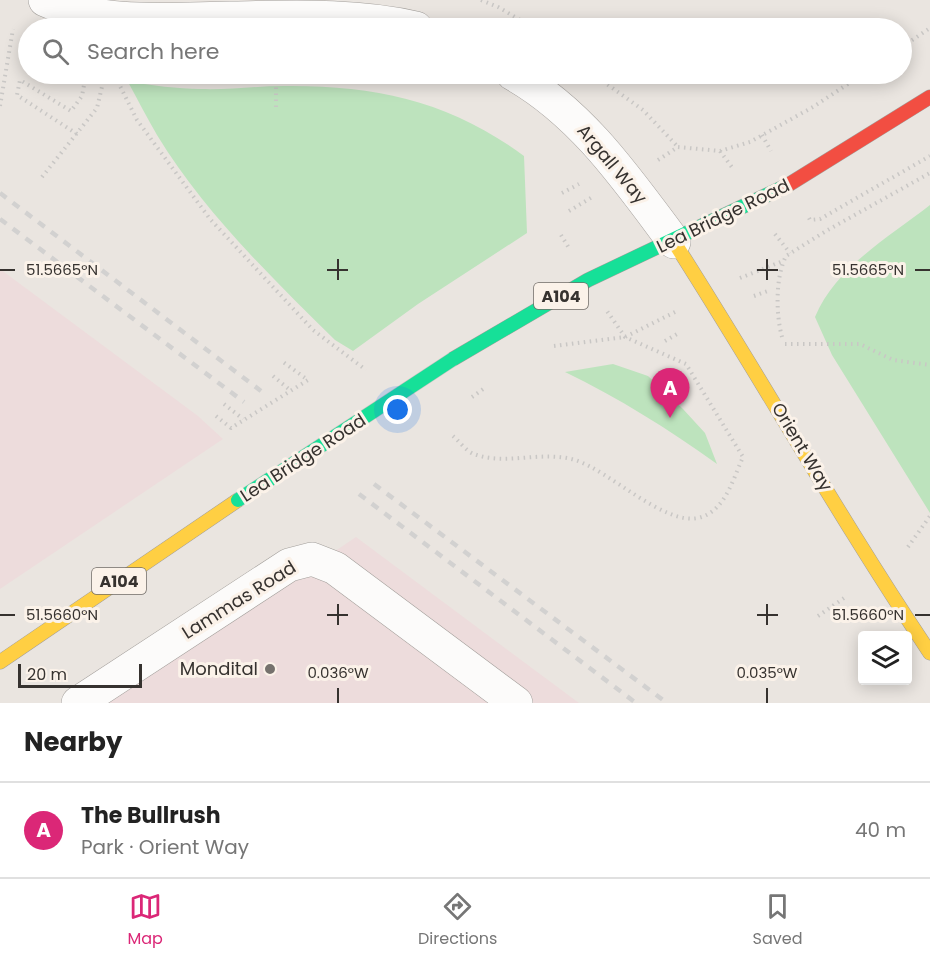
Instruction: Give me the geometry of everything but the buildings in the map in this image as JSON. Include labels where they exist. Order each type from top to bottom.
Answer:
[{"type":"main road","name":"Lea Bridge Road","points":[[0,662],[238,500],[453,359],[588,280],[755,203],[818,169],[930,97]]},
{"type":"main road","name":"Orient Way","points":[[674,242],[753,366],[878,575],[930,653]]},
{"type":"street","points":[[45,0],[101,16],[123,18]]},
{"type":"street","name":"Argall Way","points":[[527,84],[562,109],[594,139],[674,242]]},
{"type":"street","name":"Lammas Road","points":[[78,703],[289,565],[312,560],[334,568],[516,703]]},
{"type":"path","points":[[481,0],[517,18]]},
{"type":"path","points":[[912,40],[930,28]]},
{"type":"path","points":[[0,106],[13,29]]},
{"type":"path","points":[[19,84],[17,95],[77,134]]},
{"type":"path","points":[[27,84],[71,111],[82,96],[84,84]]},
{"type":"path","points":[[42,177],[97,108],[103,84]]},
{"type":"path","points":[[120,84],[137,120],[210,219],[313,330],[369,372]]},
{"type":"path","points":[[276,84],[276,106]]},
{"type":"path","points":[[607,84],[643,110],[678,147],[720,151],[750,142],[813,107],[848,84]]},
{"type":"path","points":[[762,135],[771,151]]},
{"type":"path","points":[[656,161],[678,147]]},
{"type":"path","points":[[720,151],[727,160]]},
{"type":"path","points":[[806,212],[810,220],[820,219],[930,156]]},
{"type":"path","points":[[930,173],[789,253],[784,260],[779,293],[779,325],[784,344],[860,344],[894,360],[930,366]]},
{"type":"path","points":[[562,193],[579,184]]},
{"type":"path","points":[[569,211],[583,203]]},
{"type":"path","points":[[561,236],[567,244]]},
{"type":"path","points":[[780,242],[789,253]]},
{"type":"path","points":[[752,273],[784,260]]},
{"type":"path","points":[[751,297],[768,291]]},
{"type":"path","points":[[453,436],[472,454],[505,458],[554,456],[573,459],[593,467],[666,512],[686,519],[700,517],[714,510],[726,497],[743,457],[686,364],[625,338],[609,314]]},
{"type":"path","points":[[546,349],[553,346],[625,338],[658,322]]},
{"type":"path","points":[[665,341],[676,334]]},
{"type":"path","points":[[216,416],[231,428],[308,380],[284,362]]},
{"type":"path","points":[[273,376],[290,390]]},
{"type":"path","points":[[472,397],[492,383]]},
{"type":"path","points":[[224,404],[243,420]]},
{"type":"path","points":[[908,547],[930,516]]},
{"type":"shaded area","points":[[0,269],[198,416],[223,439],[0,589]]},
{"type":"shaded area","points":[[356,537],[579,703],[94,703],[276,591]]},
{"type":"green space","points":[[129,84],[192,89],[317,86],[380,93],[410,100],[440,109],[468,122],[524,156],[527,233],[418,304],[353,351],[335,340],[240,243],[196,191],[157,135]]},
{"type":"green space","points":[[930,205],[930,513],[832,355],[815,317],[824,299],[849,268]]},
{"type":"green space","points":[[613,364],[648,376],[683,409],[705,433],[717,464],[605,392],[565,372]]},
{"type":"railway","points":[[0,193],[261,391]]},
{"type":"railway","points":[[0,219],[244,402]]},
{"type":"railway","points":[[374,484],[667,703]]},
{"type":"railway","points":[[359,494],[636,703]]},
{"type":"traffic: fast","points":[[453,359],[588,280],[788,185]]},
{"type":"traffic: fast","points":[[238,500],[453,359]]},
{"type":"traffic: slow","points":[[674,242],[864,551],[930,653]]},
{"type":"traffic: slow","points":[[0,662],[238,500]]},
{"type":"traffic: jam","points":[[788,185],[930,97]]},
{"type":"place","name":"The Bullrush","points":[[670,418]]},
{"type":"place","name":"Mondital","points":[[270,669]]}]
